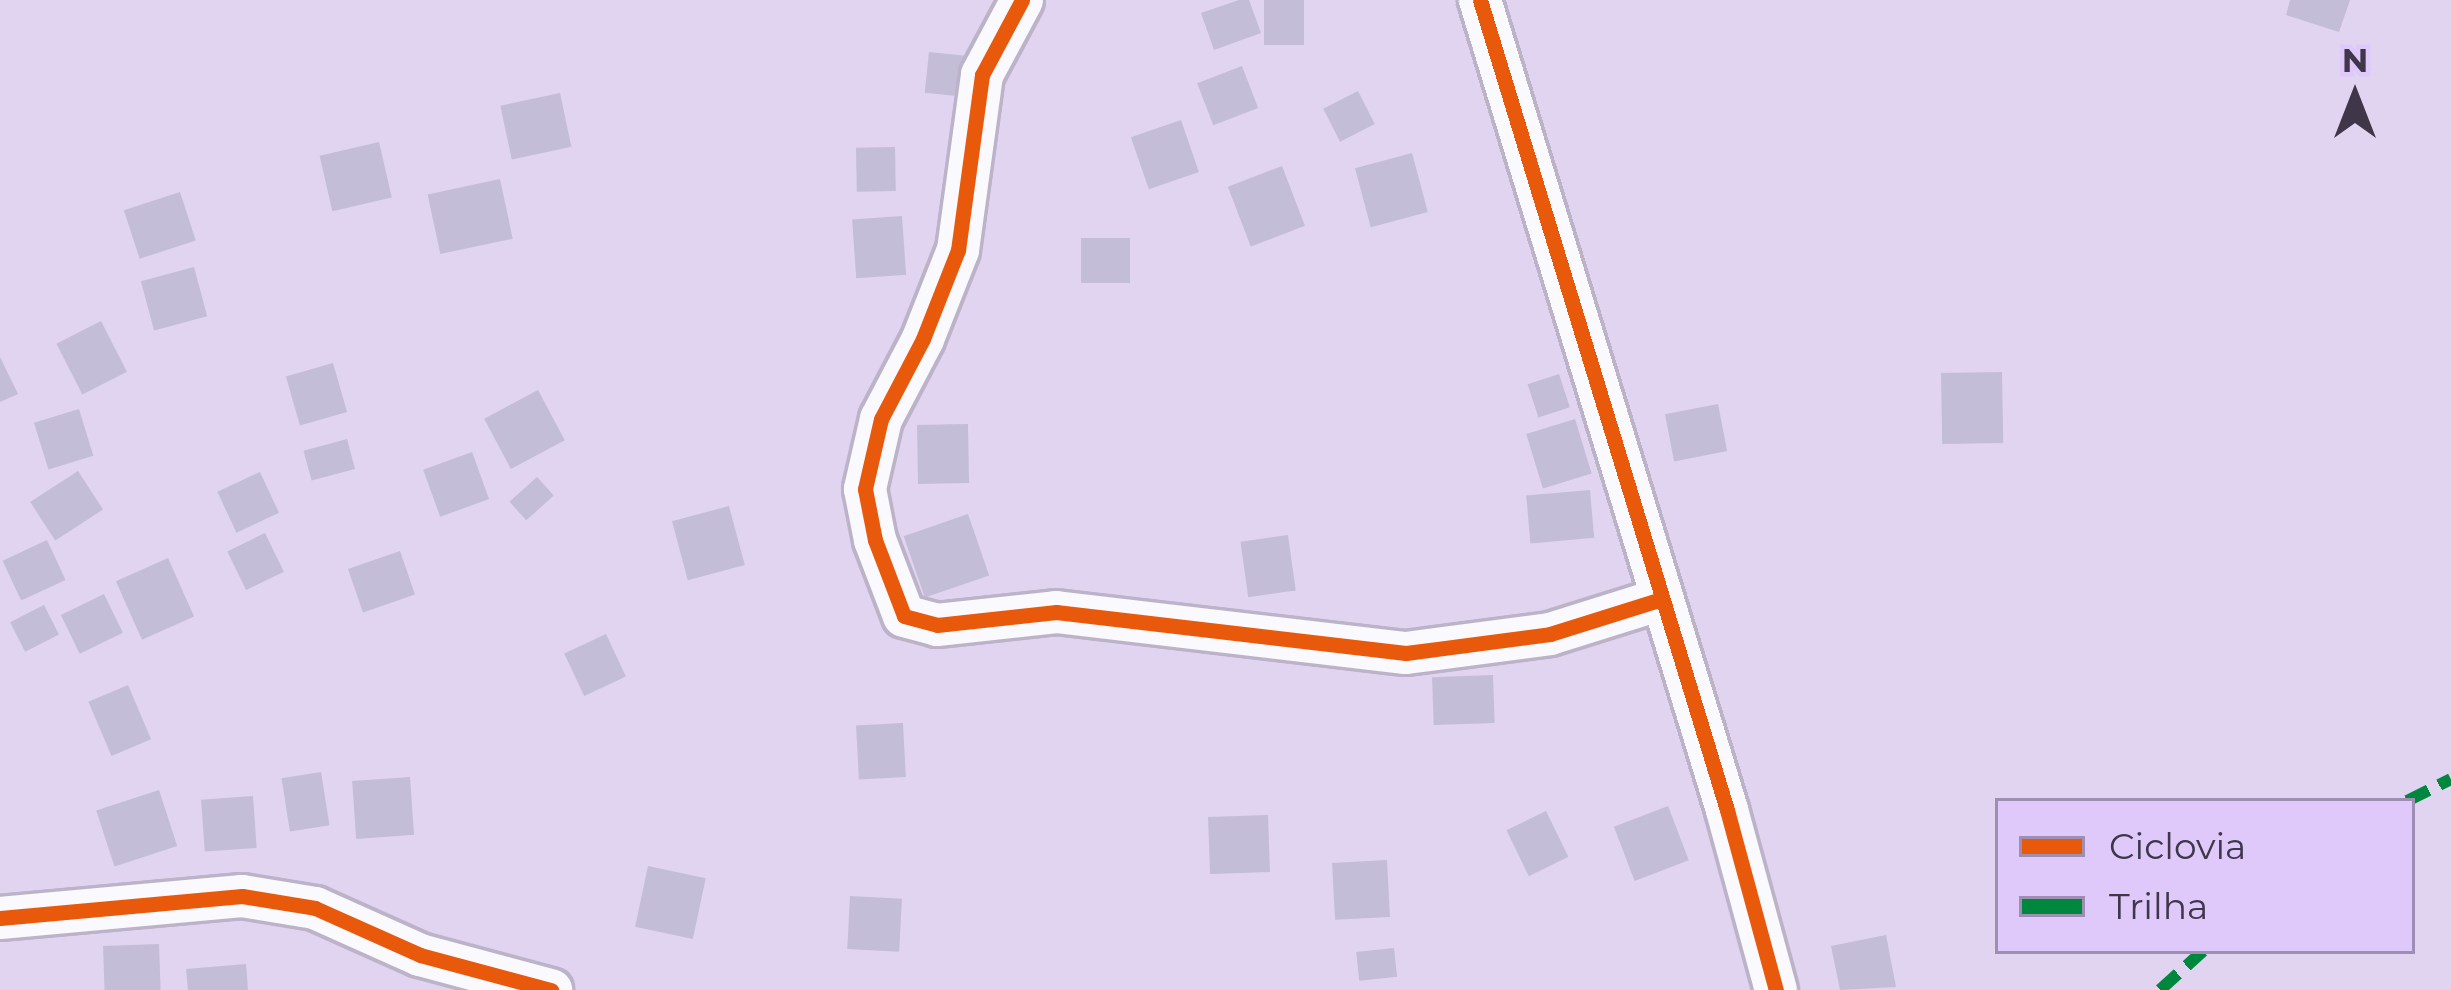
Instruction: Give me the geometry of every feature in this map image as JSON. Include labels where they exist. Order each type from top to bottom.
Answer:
[{"type":"street","points":[[1022,0],[982,75],[958,250],[923,339],[881,419],[865,489],[875,540],[904,616],[938,625],[1056,612],[1406,653],[1550,634],[1662,599]]},
{"type":"street","points":[[1480,0],[1776,990]]},
{"type":"street","points":[[0,918],[242,896],[315,908],[420,955],[550,990]]},
{"type":"building","points":[[1249,0],[1261,33],[1214,50],[1201,13]]},
{"type":"building","points":[[1264,0],[1304,0],[1304,45],[1264,45]]},
{"type":"building","points":[[2290,0],[2350,0],[2339,32],[2286,15]]},
{"type":"building","points":[[929,52],[973,57],[968,97],[925,93]]},
{"type":"building","points":[[1242,66],[1258,108],[1213,125],[1197,83]]},
{"type":"building","points":[[1358,91],[1375,124],[1340,142],[1323,109]]},
{"type":"building","points":[[560,93],[571,147],[512,159],[500,106]]},
{"type":"building","points":[[1181,120],[1199,172],[1149,189],[1131,137]]},
{"type":"building","points":[[379,142],[392,198],[332,211],[320,156]]},
{"type":"building","points":[[895,147],[896,191],[857,192],[856,148]]},
{"type":"building","points":[[1412,153],[1428,212],[1371,227],[1355,168]]},
{"type":"building","points":[[1282,166],[1305,226],[1251,247],[1228,187]]},
{"type":"building","points":[[500,179],[513,239],[440,254],[428,194]]},
{"type":"building","points":[[180,192],[196,241],[140,259],[124,210]]},
{"type":"building","points":[[902,216],[906,275],[856,278],[852,219]]},
{"type":"building","points":[[1081,238],[1130,238],[1130,283],[1081,283]]},
{"type":"building","points":[[194,267],[207,316],[154,330],[141,281]]},
{"type":"building","points":[[101,321],[127,372],[82,394],[56,344]]},
{"type":"building","points":[[0,357],[18,394],[0,402]]},
{"type":"building","points":[[333,363],[347,412],[300,426],[286,377]]},
{"type":"building","points":[[2002,372],[2003,443],[1942,444],[1941,373]]},
{"type":"building","points":[[1559,374],[1570,407],[1538,417],[1528,384]]},
{"type":"building","points":[[538,390],[565,440],[511,469],[484,419]]},
{"type":"building","points":[[1718,404],[1727,451],[1674,461],[1665,414]]},
{"type":"building","points":[[79,409],[93,456],[48,470],[34,423]]},
{"type":"building","points":[[1575,419],[1592,474],[1543,488],[1526,434]]},
{"type":"building","points":[[968,424],[969,483],[918,484],[917,425]]},
{"type":"building","points":[[347,439],[355,469],[312,481],[304,451]]},
{"type":"building","points":[[472,452],[489,499],[440,517],[423,470]]},
{"type":"building","points":[[78,471],[103,510],[55,541],[30,502]]},
{"type":"building","points":[[260,472],[279,513],[236,533],[217,492]]},
{"type":"building","points":[[537,477],[554,496],[526,520],[510,502]]},
{"type":"building","points":[[1590,490],[1594,538],[1530,543],[1526,496]]},
{"type":"building","points":[[729,506],[745,565],[688,580],[672,521]]},
{"type":"building","points":[[968,514],[989,575],[925,598],[904,536]]},
{"type":"building","points":[[265,533],[284,572],[246,590],[227,551]]},
{"type":"building","points":[[1288,535],[1296,590],[1248,597],[1240,542]]},
{"type":"building","points":[[47,540],[66,580],[21,601],[3,561]]},
{"type":"building","points":[[400,551],[415,594],[363,612],[348,569]]},
{"type":"building","points":[[168,558],[194,616],[142,640],[116,581]]},
{"type":"building","points":[[104,594],[123,633],[80,654],[61,615]]},
{"type":"building","points":[[44,605],[59,634],[25,652],[10,622]]},
{"type":"building","points":[[606,634],[626,677],[584,696],[564,653]]},
{"type":"building","points":[[1493,675],[1495,723],[1434,725],[1432,677]]},
{"type":"building","points":[[128,685],[151,739],[111,756],[88,702]]},
{"type":"building","points":[[903,723],[906,777],[859,779],[856,725]]},
{"type":"building","points":[[321,772],[329,825],[290,832],[281,778]]},
{"type":"building","points":[[410,777],[414,835],[356,839],[352,781]]},
{"type":"building","points":[[159,790],[177,846],[114,867],[96,810]]},
{"type":"building","points":[[253,796],[257,848],[205,852],[201,800]]},
{"type":"building","points":[[1668,806],[1689,860],[1635,881],[1614,827]]},
{"type":"building","points":[[1546,811],[1568,857],[1529,876],[1506,830]]},
{"type":"building","points":[[1268,815],[1270,872],[1210,874],[1208,817]]},
{"type":"building","points":[[1387,860],[1390,917],[1335,920],[1332,863]]},
{"type":"building","points":[[648,866],[706,878],[693,939],[635,927]]},
{"type":"building","points":[[850,896],[902,899],[899,952],[847,949]]},
{"type":"building","points":[[1886,935],[1896,987],[1840,990],[1831,946]]},
{"type":"building","points":[[159,944],[161,990],[105,990],[103,946]]},
{"type":"building","points":[[1394,948],[1397,977],[1359,981],[1356,952]]},
{"type":"building","points":[[246,964],[248,990],[188,990],[186,969]]},
{"type":"marked path","points":[[2413,798],[2451,779]]},
{"type":"marked path","points":[[2160,990],[2200,954]]},
{"type":"cycle path","points":[[1022,0],[982,75],[958,250],[923,339],[881,419],[865,489],[875,540],[904,616],[937,625],[1056,612],[1406,653],[1550,634],[1662,599]]},
{"type":"cycle path","points":[[1480,0],[1727,810],[1776,990]]},
{"type":"cycle path","points":[[0,918],[242,896],[315,908],[420,955],[551,990]]}]
